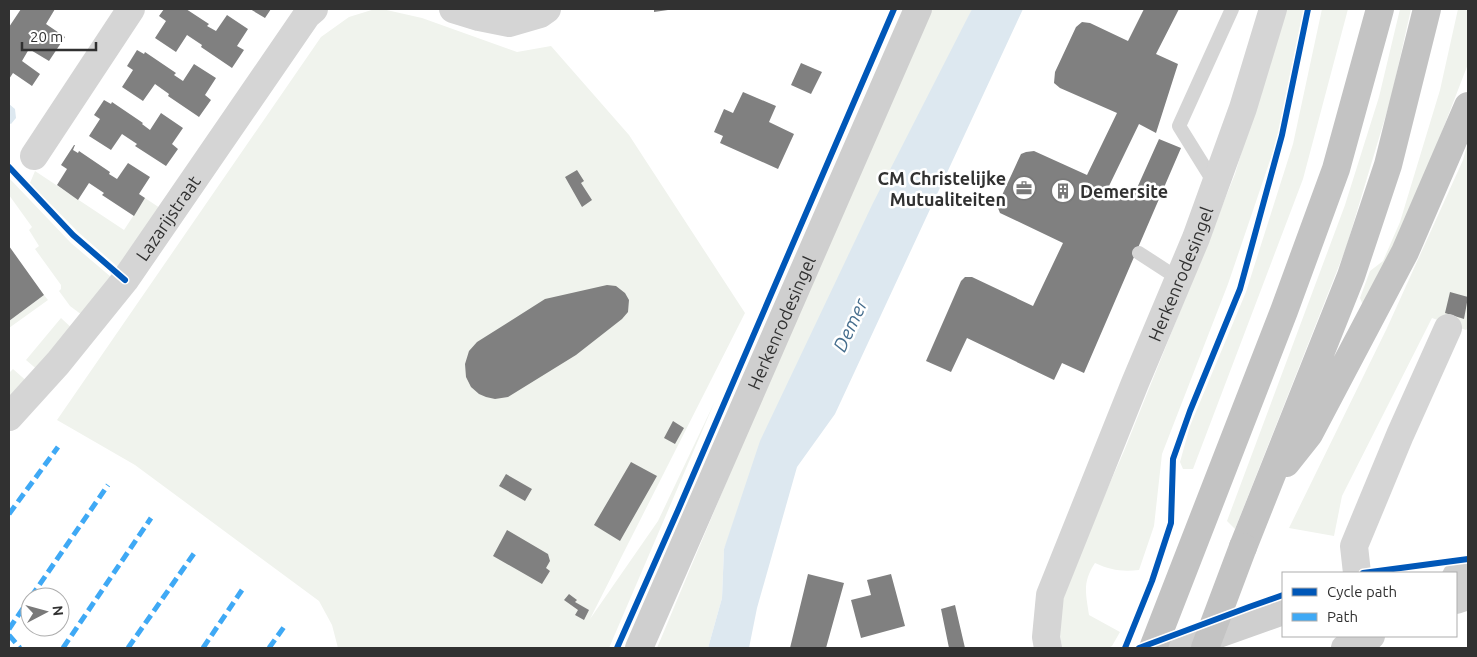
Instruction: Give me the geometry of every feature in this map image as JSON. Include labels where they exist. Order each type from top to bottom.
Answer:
[{"type":"highway","points":[[1152,648],[1284,311],[1336,169],[1380,9]]},
{"type":"highway","points":[[1205,648],[1243,547],[1351,276],[1388,165],[1427,9]]},
{"type":"highway","points":[[1267,488],[1309,434],[1405,252],[1468,106]]},
{"type":"street","points":[[34,156],[131,9]]},
{"type":"street","name":"Lazarijstraat","points":[[9,417],[58,363],[126,280],[302,23],[314,9]]},
{"type":"street","points":[[453,9],[509,23],[544,11]]},
{"type":"street","name":"Herkenrodesingel","points":[[642,644],[918,9]]},
{"type":"street","name":"Herkenrodesingel","points":[[1048,648],[1046,637],[1050,595],[1134,383],[1179,279],[1215,185],[1244,108],[1273,9]]},
{"type":"street","points":[[1356,572],[1354,546],[1400,434],[1448,328]]},
{"type":"street","points":[[1180,648],[1282,611]]},
{"type":"street","points":[[1344,648],[1368,637]]},
{"type":"lane","points":[[1215,185],[1179,126],[1232,9]]},
{"type":"lane","points":[[1139,253],[1179,279]]},
{"type":"shaded area","points":[[375,9],[422,18],[517,52],[551,46],[629,135],[745,313],[590,619],[658,521],[715,401],[609,648],[338,648],[332,625],[319,601],[135,465],[57,420],[321,37],[349,17]]},
{"type":"shaded area","points":[[929,9],[972,9],[724,549],[722,598],[708,648],[657,648],[767,385]]},
{"type":"shaded area","points":[[1285,9],[1306,9],[1279,134],[1228,284],[1162,454],[1154,526],[1139,570],[1116,570],[1095,563],[1088,576],[1086,588],[1089,615],[1120,632],[1112,646],[1108,648],[1062,648],[1057,615],[1076,553],[1099,508],[1124,451],[1235,174]]},
{"type":"shaded area","points":[[1322,9],[1348,9],[1303,179],[1193,469],[1183,469],[1180,462],[1190,426],[1246,292],[1293,144]]},
{"type":"shaded area","points":[[1400,9],[1411,9],[1391,98],[1346,248],[1235,529],[1227,521],[1345,205],[1379,97]]},
{"type":"shaded area","points":[[1458,9],[1468,9],[1468,64],[1406,225],[1364,308],[1360,298],[1370,271],[1383,261],[1400,222],[1440,90]]},
{"type":"shaded area","points":[[1468,142],[1468,328],[1466,330],[1432,318],[1342,496],[1334,536],[1289,528],[1387,328],[1463,160]]},
{"type":"shaded area","points":[[35,171],[124,230],[145,198],[163,210],[119,268],[78,232],[30,183]]},
{"type":"shaded area","points":[[9,178],[71,243],[111,277],[86,318],[70,306],[59,291],[61,285],[35,249],[39,246],[29,230],[32,227],[9,195]]},
{"type":"shaded area","points":[[44,295],[48,300],[9,328],[9,321]]},
{"type":"shaded area","points":[[61,318],[75,331],[40,372],[26,360]]},
{"type":"shaded area","points":[[13,369],[30,384],[9,407],[9,373]]},
{"type":"water","name":"Demer","points":[[972,9],[1023,9],[835,414],[797,467],[757,608],[749,648],[708,648],[722,598],[724,549],[760,441],[873,203]]},
{"type":"water","points":[[9,104],[15,109],[16,118],[11,124],[9,123]]},
{"type":"building","points":[[21,9],[55,9],[46,24],[65,37],[49,61],[29,49],[22,61],[40,74],[32,86],[13,73],[9,79],[9,27]]},
{"type":"building","points":[[164,9],[186,9],[209,24],[207,26],[216,31],[227,15],[248,29],[237,46],[244,50],[232,68],[187,35],[176,52],[155,38],[166,21],[159,16]]},
{"type":"building","points":[[250,9],[271,9],[265,18]]},
{"type":"building","points":[[654,9],[668,9],[668,10],[654,12]]},
{"type":"building","name":"Demersite","points":[[1144,9],[1179,9],[1156,54],[1178,64],[1156,133],[1139,124],[1109,186],[1133,197],[1159,139],[1181,148],[1084,373],[1062,363],[1054,380],[967,338],[951,372],[926,361],[961,281],[965,277],[972,277],[1033,306],[1063,243],[1000,213],[998,204],[1021,154],[1026,152],[1034,151],[1087,175],[1117,113],[1060,88],[1054,83],[1055,72],[1076,27],[1082,22],[1090,23],[1128,41]]},
{"type":"building","points":[[137,50],[144,54],[145,52],[176,73],[174,75],[183,81],[194,64],[216,78],[205,95],[211,100],[199,117],[168,96],[169,94],[155,84],[143,101],[122,87],[133,70],[127,66]]},
{"type":"building","points":[[801,63],[822,72],[811,94],[791,85]]},
{"type":"building","points":[[743,92],[776,106],[769,122],[794,134],[778,169],[720,143],[723,136],[714,132],[724,109],[733,113]]},
{"type":"building","points":[[104,100],[111,104],[112,102],[150,130],[161,113],[183,128],[172,144],[178,149],[166,166],[135,146],[137,144],[122,134],[111,150],[89,136],[100,119],[94,115]]},
{"type":"building","points":[[74,145],[73,150],[78,153],[79,151],[117,179],[128,163],[150,177],[139,194],[145,198],[134,216],[102,195],[104,193],[89,183],[78,200],[57,185],[67,169],[61,165]]},
{"type":"building","points":[[577,170],[584,181],[581,183],[592,200],[582,207],[565,177]]},
{"type":"building","points":[[9,246],[44,295],[9,321]]},
{"type":"building","points":[[607,285],[616,286],[625,293],[629,300],[628,312],[622,319],[576,355],[508,397],[495,399],[486,397],[471,387],[466,377],[465,364],[469,351],[477,342],[545,299]]},
{"type":"building","points":[[1450,292],[1468,297],[1464,319],[1445,313]]},
{"type":"building","points":[[673,421],[684,428],[675,444],[664,438]]},
{"type":"building","points":[[631,462],[657,476],[620,541],[594,525]]},
{"type":"building","points":[[506,474],[532,489],[525,501],[499,486]]},
{"type":"building","points":[[507,530],[548,554],[550,561],[546,568],[550,571],[542,584],[493,556]]},
{"type":"building","points":[[808,574],[844,583],[826,648],[790,648]]},
{"type":"building","points":[[891,574],[905,626],[861,638],[851,600],[871,595],[867,580]]},
{"type":"building","points":[[569,594],[577,600],[575,602],[589,610],[584,620],[575,615],[578,610],[564,600]]},
{"type":"building","points":[[955,605],[965,648],[949,648],[941,609]]},
{"type":"marked path","points":[[9,514],[58,447]]},
{"type":"marked path","points":[[38,587],[108,485]]},
{"type":"marked path","points":[[63,648],[151,518]]},
{"type":"marked path","points":[[128,648],[195,552]]},
{"type":"marked path","points":[[203,648],[242,590]]},
{"type":"marked path","points":[[9,629],[20,613]]},
{"type":"marked path","points":[[269,648],[284,627]]},
{"type":"marked path","points":[[9,635],[20,648]]},
{"type":"cycle path","points":[[617,648],[894,9]]},
{"type":"cycle path","points":[[1125,648],[1152,581],[1171,523],[1173,459],[1190,411],[1240,289],[1282,135],[1308,9]]},
{"type":"cycle path","points":[[9,167],[73,235],[125,280]]},
{"type":"cycle path","points":[[1370,572],[1468,559]]},
{"type":"cycle path","points":[[1139,648],[1282,595]]},
{"type":"place","name":"CM Christelijke Mutualiteiten","points":[[1024,188]]},
{"type":"place","name":"Demersite","points":[[1063,191]]}]
